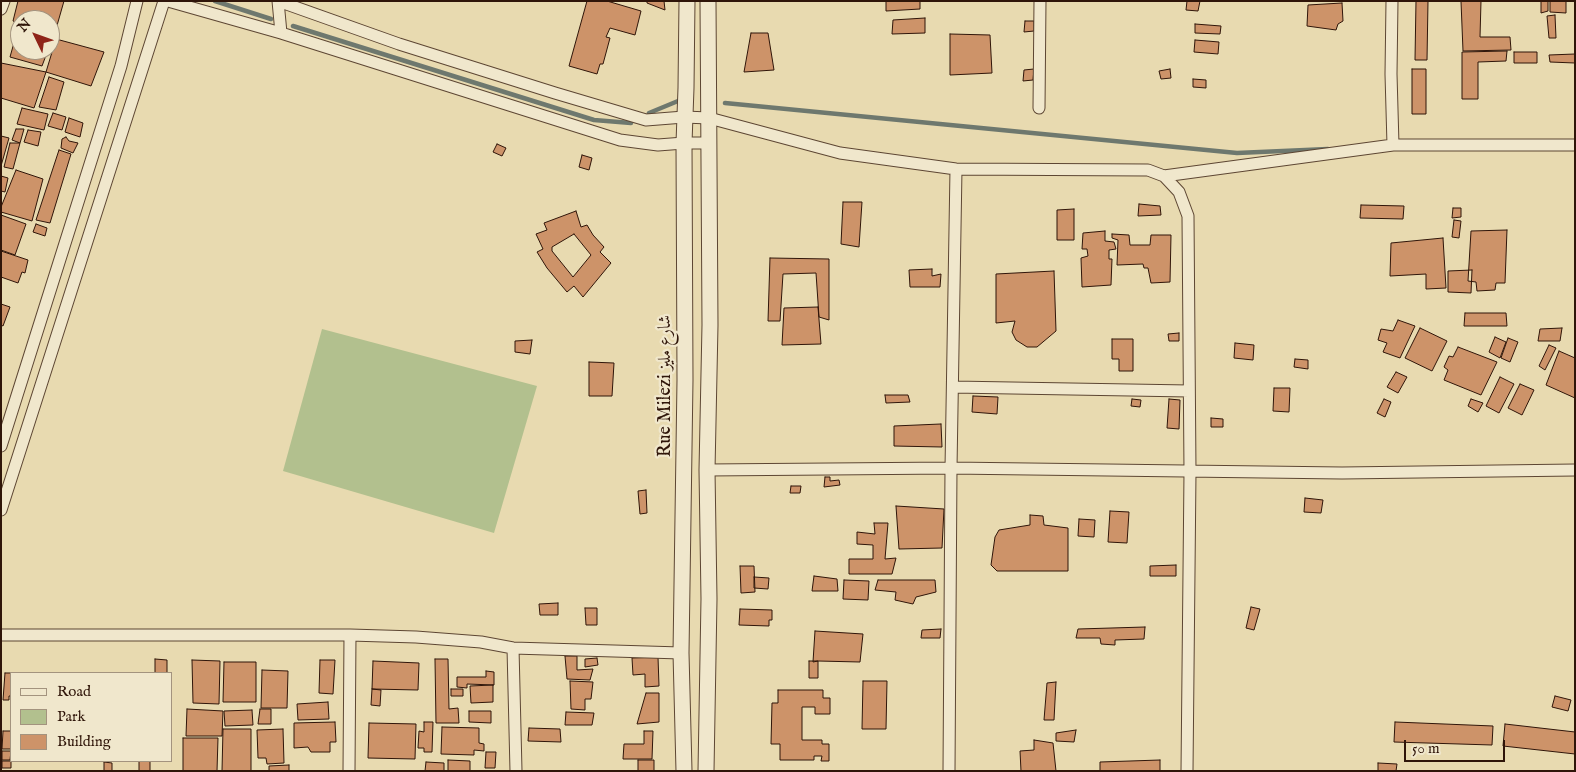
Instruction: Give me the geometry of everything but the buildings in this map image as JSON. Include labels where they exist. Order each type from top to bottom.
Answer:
[{"type":"street","points":[[1,9],[4,1]]},
{"type":"street","points":[[1,446],[121,66],[137,1]]},
{"type":"street","points":[[1,510],[164,1]]},
{"type":"street","points":[[168,1],[281,33],[620,140],[658,145],[708,143]]},
{"type":"street","points":[[281,33],[278,1],[399,44],[646,120],[684,117],[708,118],[840,153],[956,168],[1148,170],[1164,176],[1179,192],[1188,216],[1190,472],[1187,771]]},
{"type":"street","name":"Rue Milezi شارع مليز","points":[[684,771],[681,653],[685,380],[684,117],[688,1]]},
{"type":"street","points":[[706,771],[709,598],[707,470],[710,325],[708,1]]},
{"type":"street","points":[[1039,108],[1040,1]]},
{"type":"street","points":[[1392,1],[1391,74],[1393,146]]},
{"type":"street","points":[[1164,176],[1393,146],[1575,146]]},
{"type":"street","points":[[949,771],[951,468],[956,168]]},
{"type":"street","points":[[953,387],[1189,391]]},
{"type":"street","points":[[707,470],[951,468],[1342,473],[1575,470]]},
{"type":"street","points":[[1,635],[350,635],[481,642],[513,648],[681,653]]},
{"type":"street","points":[[349,771],[350,635]]},
{"type":"street","points":[[513,648],[516,771]]},
{"type":"green space","points":[[322,329],[537,386],[494,533],[283,471]]},
{"type":"waterway","points":[[215,1],[271,19]]},
{"type":"waterway","points":[[293,26],[594,120],[631,123]]},
{"type":"waterway","points":[[649,113],[678,101]]},
{"type":"waterway","points":[[725,103],[1237,153],[1328,149]]}]
